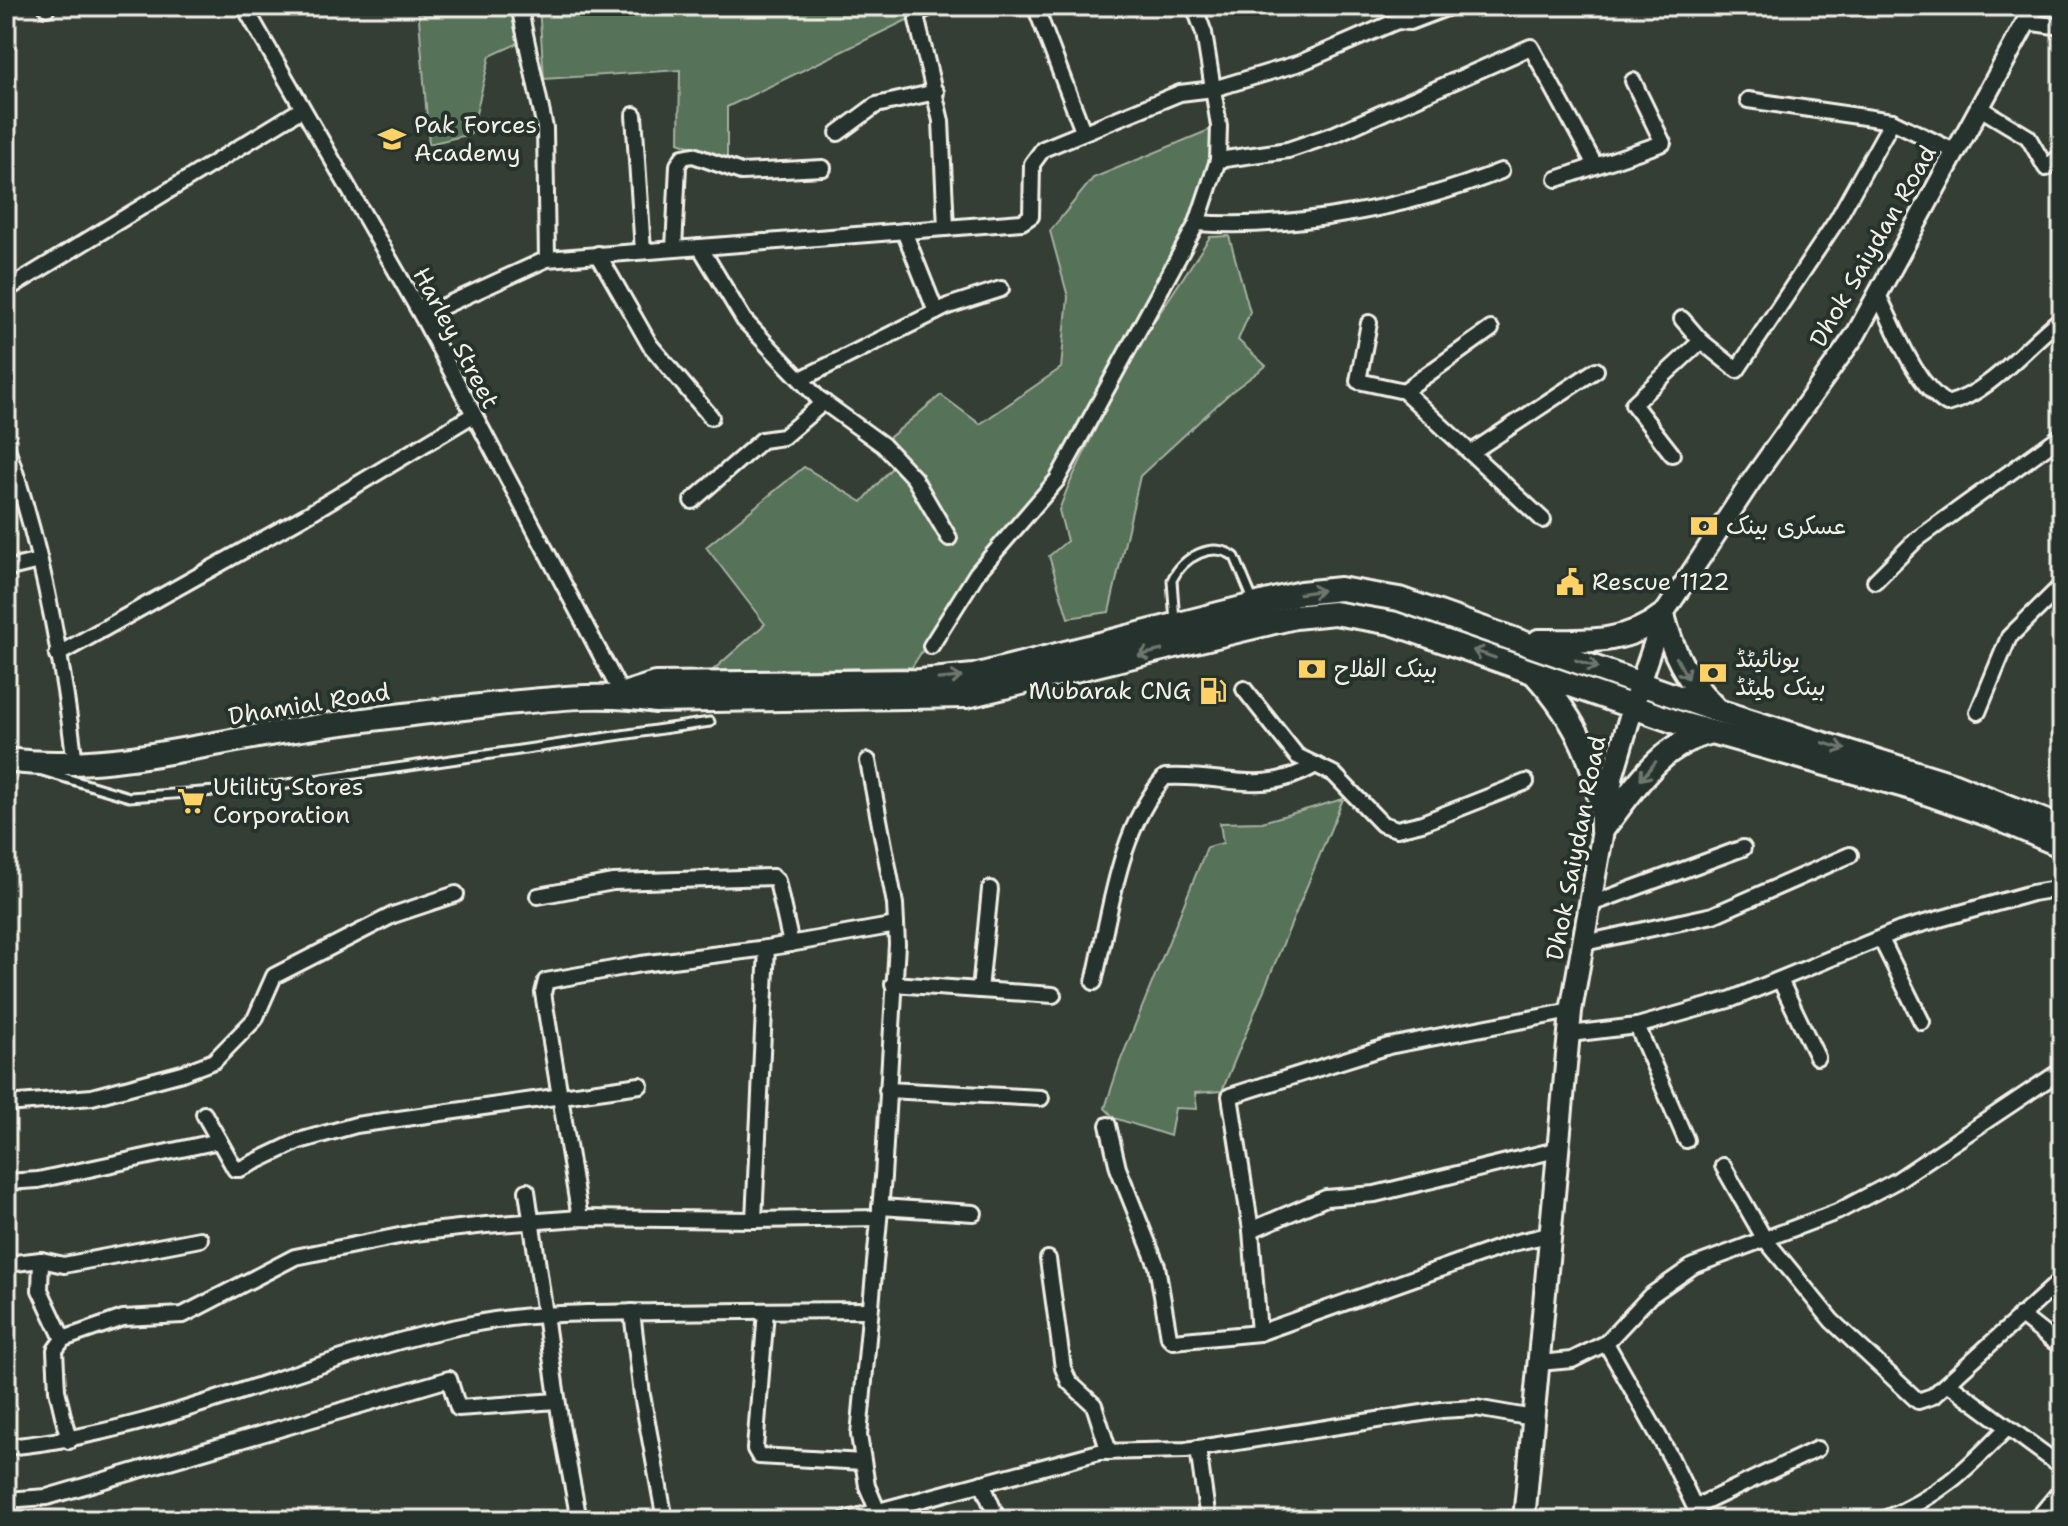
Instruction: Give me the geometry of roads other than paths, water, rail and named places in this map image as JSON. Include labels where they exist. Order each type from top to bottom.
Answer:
[{"type":"main road","points":[[1191,628],[1255,604],[1313,591],[1365,592],[1399,599],[1640,683],[1714,722],[1992,816],[2062,846]]},
{"type":"main road","points":[[1191,628],[1334,613],[1392,623],[1633,706],[1714,722],[1952,784],[2062,828]]},
{"type":"main road","points":[[1521,641],[1613,639],[1638,631],[1663,615],[1673,651],[1714,722]]},
{"type":"main road","name":"Dhamial Road","points":[[12,761],[100,763],[179,753],[368,719],[574,696],[622,695],[655,701],[967,696],[1191,628]]},
{"type":"main road","points":[[1532,671],[1572,720],[1587,751],[1600,792],[1602,830]]},
{"type":"main road","name":"Dhok Saiydan Road","points":[[1518,1519],[1533,1418],[1553,1234],[1571,1011],[1602,830],[1640,683]]},
{"type":"main road","points":[[1602,830],[1659,758],[1714,722]]},
{"type":"street","name":"Harley Street","points":[[244,6],[422,316],[622,695]]},
{"type":"street","points":[[519,6],[545,128],[547,259]]},
{"type":"street","points":[[932,6],[918,13],[917,20],[941,121],[946,228]]},
{"type":"street","points":[[1035,6],[1083,131]]},
{"type":"street","points":[[931,646],[977,573],[1057,480],[1197,223],[1218,160],[1219,126],[1204,33],[1194,6]]},
{"type":"street","points":[[422,316],[547,259],[1022,222],[1031,216],[1032,164],[1043,149],[1180,93],[1213,89],[1300,63],[1397,21],[1410,22],[1452,6]]},
{"type":"street","points":[[2030,14],[2062,27]]},
{"type":"street","name":"Dhok Saiydan Road","points":[[1640,683],[1663,615],[1752,480],[1856,334],[2030,14]]},
{"type":"street","points":[[1218,160],[1288,150],[1335,134],[1531,47],[1595,165]]},
{"type":"street","points":[[1557,179],[1663,143],[1633,81]]},
{"type":"street","points":[[838,133],[876,105],[936,92]]},
{"type":"street","points":[[1748,100],[1892,121],[1956,152]]},
{"type":"street","points":[[1980,108],[2028,137],[2046,168],[2062,155]]},
{"type":"street","points":[[6,290],[302,109]]},
{"type":"street","points":[[634,115],[643,251]]},
{"type":"street","points":[[1682,319],[1701,341],[1737,370],[1837,220],[1892,121]]},
{"type":"street","points":[[674,249],[678,165],[683,157],[693,155],[741,172],[823,168]]},
{"type":"street","points":[[1197,223],[1248,226],[1352,211],[1452,191],[1501,171]]},
{"type":"street","points":[[904,231],[936,312]]},
{"type":"street","points":[[700,247],[744,320],[824,402],[883,445],[904,467],[949,538]]},
{"type":"street","points":[[598,254],[650,345],[711,417]]},
{"type":"street","points":[[801,379],[936,312],[1001,289]]},
{"type":"street","points":[[1878,295],[1923,380],[1935,397],[1947,404],[1963,400],[1983,386],[2062,318]]},
{"type":"street","points":[[1369,323],[1358,381],[1404,391],[1543,520]]},
{"type":"street","points":[[1404,391],[1491,329]]},
{"type":"street","points":[[1672,454],[1633,404],[1701,341]]},
{"type":"street","points":[[1472,452],[1596,370]]},
{"type":"street","points":[[692,501],[762,440],[783,437],[824,402]]},
{"type":"street","points":[[57,655],[305,516],[473,415]]},
{"type":"street","points":[[1875,581],[1916,540],[2062,435]]},
{"type":"street","points":[[6,445],[39,561],[75,763]]},
{"type":"street","points":[[6,569],[39,561]]},
{"type":"street","points":[[1978,712],[2009,637],[2062,585]]},
{"type":"street","points":[[1244,689],[1297,756],[1334,774],[1382,824],[1397,829],[1422,823],[1526,782]]},
{"type":"street","points":[[868,761],[896,925],[880,1213],[859,1435],[867,1486],[878,1512]]},
{"type":"street","points":[[1094,982],[1128,842],[1148,795],[1165,777],[1189,775],[1268,785],[1294,778],[1316,765]]},
{"type":"street","points":[[1591,904],[1743,848]]},
{"type":"street","points":[[1584,943],[1713,915],[1850,855]]},
{"type":"street","points":[[538,896],[613,882],[773,877],[777,881],[791,944]]},
{"type":"street","points":[[1570,1034],[1637,1026],[1732,999],[1881,939],[2032,893],[2062,888]]},
{"type":"street","points":[[980,990],[990,889]]},
{"type":"street","points":[[6,1104],[92,1097],[182,1073],[214,1061],[255,1019],[274,976],[393,915],[456,894]]},
{"type":"street","points":[[580,1218],[543,993],[546,981],[896,925]]},
{"type":"street","points":[[1881,939],[1922,1022]]},
{"type":"street","points":[[754,1220],[767,948]]},
{"type":"street","points":[[1780,980],[1817,1057]]},
{"type":"street","points":[[893,984],[1053,995]]},
{"type":"street","points":[[1259,1333],[1251,1230],[1230,1096],[1389,1046],[1571,1011]]},
{"type":"street","points":[[1637,1026],[1686,1140]]},
{"type":"street","points":[[1539,1363],[1572,1360],[1606,1343],[1650,1296],[1693,1266],[1837,1212],[1896,1181],[2062,1070]]},
{"type":"street","points":[[204,1114],[235,1169],[240,1169],[299,1141],[356,1125],[640,1085]]},
{"type":"street","points":[[887,1090],[1041,1098]]},
{"type":"street","points":[[1108,1125],[1118,1168],[1157,1266],[1169,1337],[1173,1341],[1259,1333],[1513,1243],[1553,1234]]},
{"type":"street","points":[[6,1182],[38,1180],[219,1141]]},
{"type":"street","points":[[1251,1230],[1326,1198],[1375,1194],[1560,1149]]},
{"type":"street","points":[[1723,1166],[1764,1238],[1832,1321],[1918,1401],[1933,1396],[2062,1279]]},
{"type":"street","points":[[527,1191],[557,1401],[579,1520]]},
{"type":"street","points":[[69,1441],[57,1390],[55,1350],[63,1339],[123,1318],[183,1315],[295,1257],[414,1233],[580,1218],[754,1220],[880,1213],[974,1213]]},
{"type":"street","points":[[6,1264],[41,1260],[64,1265],[200,1239]]},
{"type":"street","points":[[1048,1259],[1063,1368],[1069,1382],[1094,1405],[1109,1452]]},
{"type":"street","points":[[41,1260],[40,1290],[63,1339]]},
{"type":"street","points":[[6,1447],[69,1441],[188,1409],[391,1343],[474,1323],[632,1312],[870,1310]]},
{"type":"street","points":[[766,1311],[755,1449],[759,1456],[767,1460],[863,1462]]},
{"type":"street","points":[[632,1312],[642,1395],[665,1520]]},
{"type":"street","points":[[2020,1315],[2062,1348]]},
{"type":"street","points":[[1606,1343],[1698,1514],[1817,1449]]},
{"type":"street","points":[[6,1500],[47,1497],[449,1379],[458,1408],[557,1401]]},
{"type":"street","points":[[1948,1383],[2062,1467]]},
{"type":"street","points":[[845,1520],[878,1512],[897,1514],[982,1483],[1109,1452],[1198,1448],[1441,1410],[1476,1408],[1533,1418]]},
{"type":"street","points":[[1882,1520],[1907,1510],[1957,1480],[2008,1427]]},
{"type":"street","points":[[1198,1448],[1208,1520]]},
{"type":"street","points":[[982,1483],[998,1520]]},
{"type":"street","points":[[2036,1520],[2062,1489]]},
{"type":"lane","points":[[1191,628],[1172,580],[1185,562],[1207,551],[1217,548],[1235,557],[1255,604]]},
{"type":"lane","points":[[12,761],[58,778],[129,797],[260,788],[710,722]]},
{"type":"place","name":"Pak Forces Academy","points":[[392,139]]},
{"type":"place","name":"عسکری بینک","points":[[1704,526]]},
{"type":"place","name":"Rescue 1122","points":[[1570,582]]},
{"type":"place","name":"بینک الفلاح","points":[[1312,669]]},
{"type":"place","name":"یونائیٹڈ بینک لمیٹڈ","points":[[1713,673]]},
{"type":"place","name":"Mubarak CNG","points":[[1213,691]]},
{"type":"place","name":"Utility Stores Corporation","points":[[191,801]]}]
